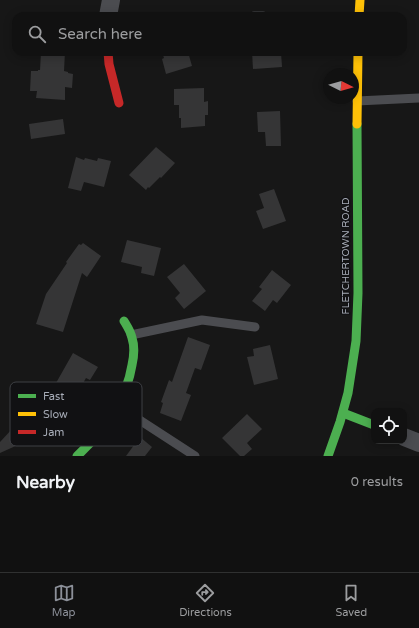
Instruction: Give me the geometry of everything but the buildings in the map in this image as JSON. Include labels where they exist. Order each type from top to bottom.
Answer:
[{"type":"street","points":[[109,12],[111,0]]},
{"type":"street","points":[[359,12],[360,0]]},
{"type":"street","points":[[108,56],[119,103]]},
{"type":"street","name":"FLETCHERTOWN ROAD","points":[[358,56],[358,68]]},
{"type":"street","name":"FLETCHERTOWN ROAD","points":[[328,456],[343,413],[348,393],[356,341],[358,293],[357,104]]},
{"type":"street","points":[[124,321],[131,335],[134,352],[132,372],[128,382]]},
{"type":"street","points":[[343,413],[371,424]]},
{"type":"street","points":[[407,438],[419,443]]},
{"type":"street","points":[[77,456],[88,446]]},
{"type":"lane","points":[[359,101],[419,98]]},
{"type":"lane","points":[[131,335],[202,320],[255,327]]},
{"type":"lane","points":[[142,422],[195,456]]},
{"type":"traffic: fast","points":[[328,456],[348,393],[356,341],[358,293],[357,124]]},
{"type":"traffic: fast","points":[[124,321],[131,334],[134,348],[134,355],[128,382]]},
{"type":"traffic: fast","points":[[343,413],[371,424]]},
{"type":"traffic: fast","points":[[77,456],[87,446]]},
{"type":"traffic: slow","points":[[359,12],[360,0]]},
{"type":"traffic: slow","points":[[357,124],[358,56]]},
{"type":"traffic: jam","points":[[108,56],[119,103]]}]
